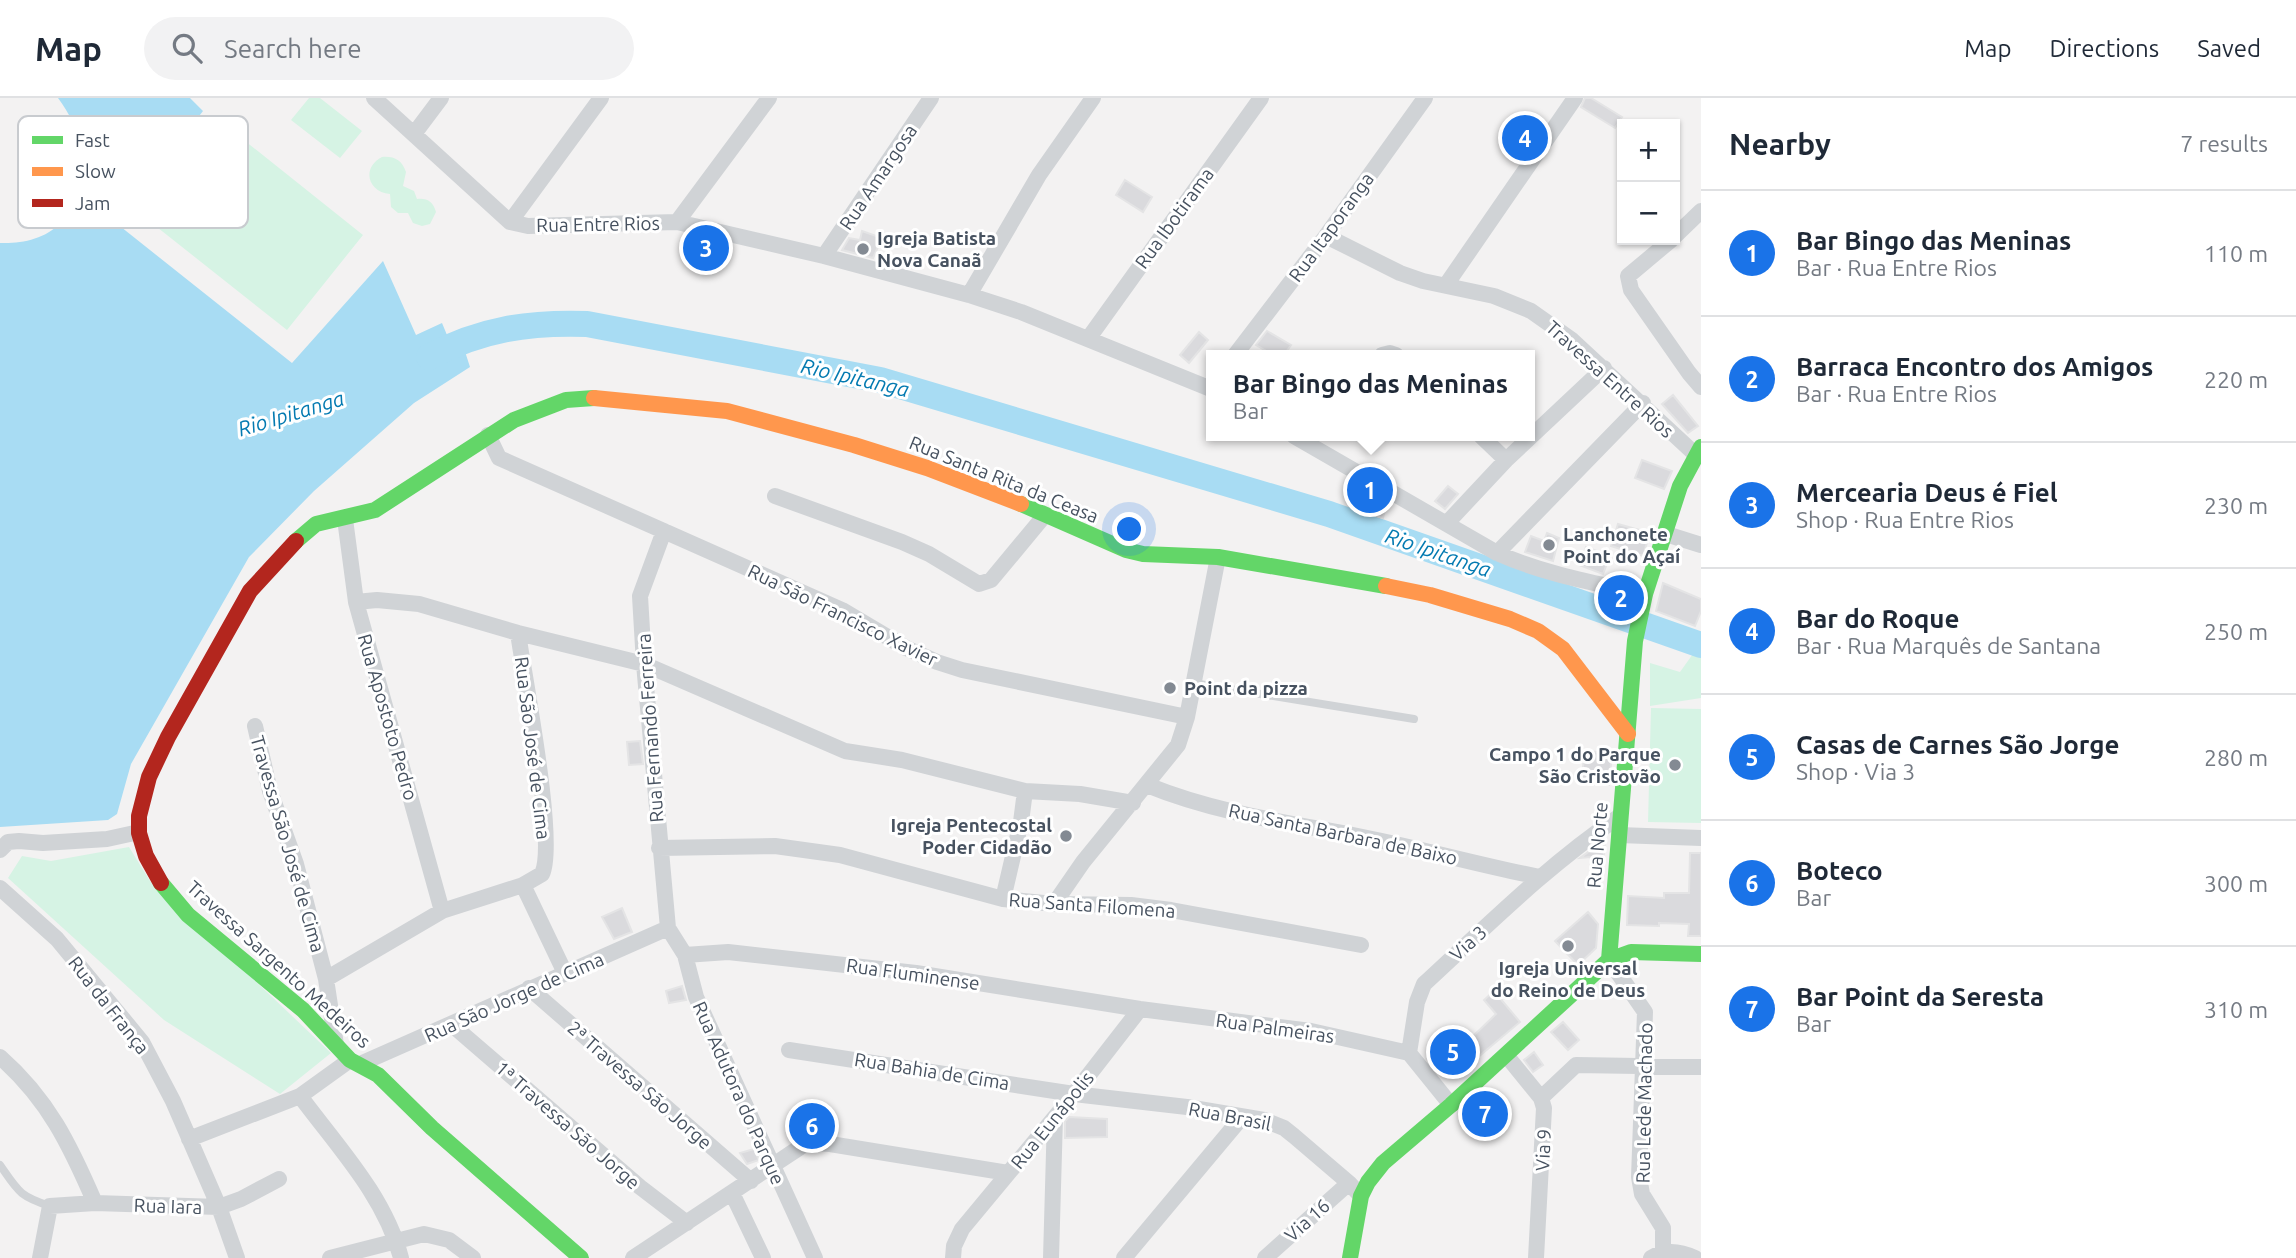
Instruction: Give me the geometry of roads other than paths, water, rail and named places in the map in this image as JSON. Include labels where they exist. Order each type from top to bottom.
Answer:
[{"type":"street","name":"Rua Entre Rios","points":[[374,98],[510,222],[528,226],[677,222],[824,256],[969,295],[1206,386]]},
{"type":"street","points":[[414,134],[441,98]]},
{"type":"street","points":[[510,222],[601,98]]},
{"type":"street","points":[[677,222],[769,98]]},
{"type":"street","name":"Rua Amargosa","points":[[824,256],[931,98]]},
{"type":"street","points":[[969,295],[1039,175],[1093,98]]},
{"type":"street","name":"Rua Ibotirama","points":[[1088,339],[1261,98]]},
{"type":"street","name":"Rua Itaporanga","points":[[1240,350],[1326,236],[1424,98]]},
{"type":"street","points":[[1446,285],[1575,98]]},
{"type":"street","points":[[1680,231],[1701,211]]},
{"type":"street","name":"Travessa Entre Rios","points":[[1326,236],[1400,273],[1423,281],[1494,296],[1531,311],[1572,340],[1698,451]]},
{"type":"street","points":[[1665,245],[1628,276],[1631,290],[1701,387]]},
{"type":"street","points":[[1535,433],[1604,368]]},
{"type":"street","name":"Rua Santa Rita da Ceasa","points":[[345,519],[376,510],[488,435],[538,409],[566,400],[620,399],[727,411],[854,445],[927,468],[1126,550],[1143,554],[1218,558],[1388,586],[1430,595],[1510,619],[1538,631],[1563,649],[1628,734]]},
{"type":"street","points":[[1497,553],[1643,403]]},
{"type":"street","name":"Rua São Francisco Xavier","points":[[488,435],[499,458],[842,610],[906,648],[937,662],[974,673],[1187,717]]},
{"type":"street","points":[[1303,441],[1497,553],[1536,569],[1643,601]]},
{"type":"street","points":[[1486,441],[1506,460]]},
{"type":"street","points":[[1447,523],[1526,441]]},
{"type":"street","name":"Rua Norte","points":[[1609,960],[1635,641],[1643,601],[1680,486],[1698,451]]},
{"type":"street","points":[[775,496],[902,542],[983,584],[991,580],[1045,515]]},
{"type":"street","name":"Rua Apostoto Pedro","points":[[345,519],[356,602],[442,911]]},
{"type":"street","name":"Travessa Sargento Medeiros","points":[[345,519],[317,523],[309,529],[265,572],[250,591],[154,767],[141,808],[139,832],[147,859],[175,902],[303,1010],[355,1062],[378,1075],[432,1128],[581,1258]]},
{"type":"street","name":"Rua Fernando Ferreira","points":[[664,531],[640,596],[659,848],[668,928]]},
{"type":"street","points":[[1666,534],[1701,545]]},
{"type":"street","points":[[1054,904],[1083,862],[1178,745],[1187,717],[1218,558]]},
{"type":"street","name":"Rua São José de Cima","points":[[356,602],[377,600],[419,604],[518,633],[644,664],[845,751],[902,760],[1025,791],[1080,794],[1133,803]]},
{"type":"street","name":"Rua São José de Cima","points":[[518,633],[542,798],[545,863],[538,879],[523,885]]},
{"type":"street","name":"Travessa São José de Cima","points":[[255,726],[270,791],[296,864],[326,979],[336,1045]]},
{"type":"street","name":"Rua Santa Barbara de Baixo","points":[[1147,785],[1175,797],[1253,817],[1432,851],[1540,877]]},
{"type":"street","points":[[1003,899],[1021,822],[1025,791]]},
{"type":"street","name":"Via 3","points":[[1409,1053],[1417,1002],[1424,984],[1540,877],[1620,816]]},
{"type":"street","points":[[0,850],[8,842],[107,839],[139,832]]},
{"type":"street","points":[[1619,835],[1701,838]]},
{"type":"street","name":"Rua Santa Filomena","points":[[659,848],[775,845],[840,855],[1003,899],[1171,909],[1361,945]]},
{"type":"street","points":[[326,979],[442,911],[523,885],[565,973]]},
{"type":"street","name":"Rua da França","points":[[0,888],[57,939],[142,1042],[168,1091],[219,1207],[237,1258]]},
{"type":"street","name":"Rua Adutora do Parque","points":[[668,928],[685,955],[696,997],[815,1258]]},
{"type":"street","name":"Rua São Jorge de Cima","points":[[189,1139],[300,1096],[355,1062],[451,1024],[668,928]]},
{"type":"street","name":"Rua Fluminense","points":[[685,955],[728,952],[916,973],[1140,1009]]},
{"type":"street","points":[[1350,1258],[1361,1196],[1383,1163],[1451,1105],[1609,960],[1631,952],[1701,954]]},
{"type":"street","name":"Rua Lede Machado","points":[[1609,960],[1645,1012],[1639,1177],[1642,1194],[1663,1228],[1657,1255]]},
{"type":"street","name":"2ª Travessa São Jorge","points":[[529,988],[751,1181]]},
{"type":"street","name":"Rua Palmeiras","points":[[1140,1009],[1311,1031],[1409,1053]]},
{"type":"street","name":"Rua Eunápolis","points":[[953,1258],[954,1246],[962,1229],[1074,1094],[1140,1009]]},
{"type":"street","name":"1ª Travessa São Jorge","points":[[451,1024],[640,1187],[687,1223]]},
{"type":"street","name":"Rua Bahia de Cima","points":[[789,1050],[1074,1094]]},
{"type":"street","points":[[1409,1053],[1451,1105]]},
{"type":"street","points":[[1506,1055],[1541,1098],[1576,1065],[1701,1067]]},
{"type":"street","points":[[0,1057],[34,1090],[57,1122],[95,1203]]},
{"type":"street","name":"Rua Brasil","points":[[1074,1094],[1177,1106],[1264,1121],[1284,1128],[1361,1196]]},
{"type":"street","points":[[300,1096],[377,1201],[397,1241],[401,1258]]},
{"type":"street","name":"Via 9","points":[[1536,1258],[1545,1124],[1541,1098]]},
{"type":"street","points":[[1051,1258],[1055,1117]]},
{"type":"street","points":[[1124,1258],[1242,1117]]},
{"type":"street","points":[[633,1258],[802,1146],[815,1143],[1008,1173]]},
{"type":"street","name":"Rua Iara","points":[[50,1206],[95,1203],[219,1207],[279,1179]]},
{"type":"street","name":"Via 16","points":[[1265,1258],[1349,1183]]},
{"type":"street","points":[[732,1193],[763,1258]]},
{"type":"street","points":[[40,1258],[50,1206]]},
{"type":"street","points":[[330,1258],[424,1234],[449,1240],[472,1258]]},
{"type":"street","points":[[1657,1255],[1684,1253],[1695,1258]]},
{"type":"lane","points":[[1193,683],[1414,719]]},
{"type":"lane","points":[[0,1165],[21,1194],[50,1206]]},
{"type":"water","points":[[58,98],[190,98],[203,111],[199,116],[69,116]]},
{"type":"water","points":[[54,228],[122,228],[292,363],[383,261],[416,335],[442,323],[447,335],[458,330],[470,367],[414,403],[314,491],[249,557],[131,764],[117,814],[108,820],[0,827],[0,243],[16,243],[48,233]]},
{"type":"waterway","name":"Rio Ipitanga","points":[[429,357],[467,340],[506,329],[545,324],[587,324],[880,380],[1329,514],[1701,645]]},
{"type":"place","name":"Bar do Roque","points":[[1525,138]]},
{"type":"place","name":"Mercearia Deus é Fiel","points":[[706,248]]},
{"type":"place","name":"Igreja Batista Nova Canaã","points":[[863,249]]},
{"type":"place","name":"Bar Bingo das Meninas","points":[[1370,490]]},
{"type":"place","name":"Lanchonete Point do Açaí","points":[[1549,545]]},
{"type":"place","name":"Barraca Encontro dos Amigos","points":[[1621,598]]},
{"type":"place","name":"Point da pizza","points":[[1170,688]]},
{"type":"place","name":"Campo 1 do Parque São Cristovão","points":[[1675,765]]},
{"type":"place","name":"Igreja Pentecostal Poder Cidadão","points":[[1066,836]]},
{"type":"place","name":"Igreja Universal do Reino de Deus","points":[[1568,946]]},
{"type":"place","name":"Casas de Carnes São Jorge","points":[[1453,1052]]},
{"type":"place","name":"Bar Point da Seresta","points":[[1485,1114]]},
{"type":"place","name":"Boteco","points":[[812,1126]]}]
